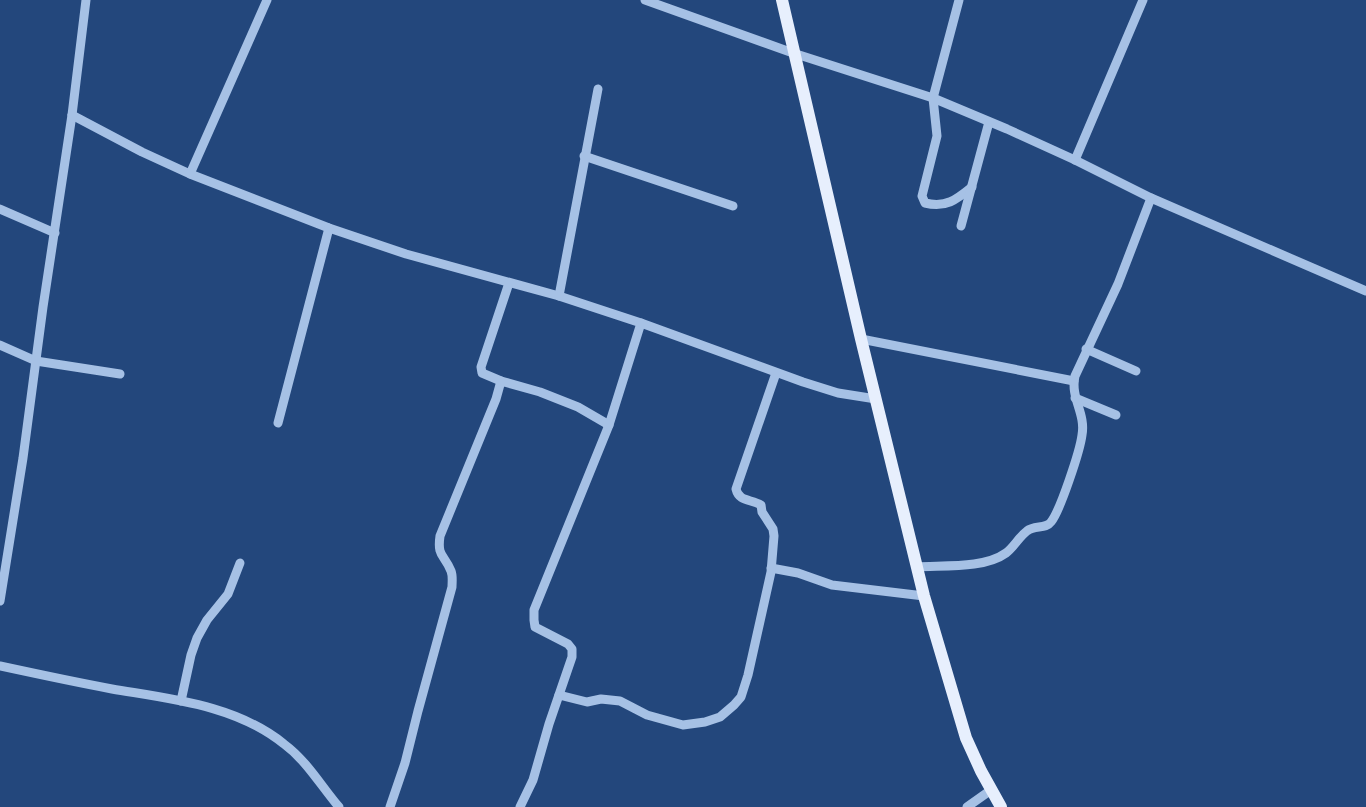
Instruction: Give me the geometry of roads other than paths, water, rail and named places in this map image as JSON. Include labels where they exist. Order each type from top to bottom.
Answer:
[{"type":"main road","points":[[782,0],[860,339],[916,567],[958,715],[973,754],[1001,807]]},
{"type":"street","points":[[0,601],[4,558],[36,361],[72,116],[86,0]]},
{"type":"street","points":[[190,174],[267,0]]},
{"type":"street","points":[[645,0],[793,53],[933,98],[1075,160],[1151,198],[1366,291]]},
{"type":"street","points":[[960,0],[933,98],[937,136],[922,196],[925,203],[940,205],[957,199],[972,187]]},
{"type":"street","points":[[1075,160],[1142,0]]},
{"type":"street","points":[[559,296],[598,89]]},
{"type":"street","points":[[72,116],[190,174],[329,228],[406,254],[559,296],[838,393],[876,399]]},
{"type":"street","points":[[961,226],[989,122]]},
{"type":"street","points":[[584,156],[733,206]]},
{"type":"street","points":[[916,567],[976,563],[994,559],[1011,549],[1029,529],[1051,522],[1058,509],[1075,462],[1082,435],[1083,419],[1073,390],[1074,381],[1086,349],[1118,284],[1151,198]]},
{"type":"street","points":[[0,209],[55,233]]},
{"type":"street","points":[[278,423],[329,228]]},
{"type":"street","points":[[509,283],[481,367],[482,373],[485,376],[540,392],[578,407],[609,425]]},
{"type":"street","points":[[520,807],[533,780],[570,665],[572,649],[568,644],[535,627],[534,610],[609,425],[641,323]]},
{"type":"street","points":[[860,339],[1074,381]]},
{"type":"street","points":[[0,345],[36,361],[120,374]]},
{"type":"street","points":[[1086,349],[1136,371]]},
{"type":"street","points":[[559,695],[587,702],[602,698],[620,701],[647,715],[683,725],[705,722],[720,717],[741,697],[771,568],[774,536],[772,529],[765,519],[761,505],[755,501],[743,499],[737,494],[736,489],[776,373]]},
{"type":"street","points":[[390,807],[406,763],[418,711],[452,587],[452,573],[441,556],[439,548],[440,536],[496,399],[501,381]]},
{"type":"street","points":[[1076,398],[1116,415]]},
{"type":"street","points":[[181,702],[191,655],[197,638],[207,620],[228,594],[240,563]]},
{"type":"street","points":[[771,568],[798,573],[832,585],[924,596]]},
{"type":"street","points":[[0,666],[52,678],[181,702],[239,717],[269,733],[300,757],[339,807]]},
{"type":"street","points":[[966,807],[991,790]]}]
